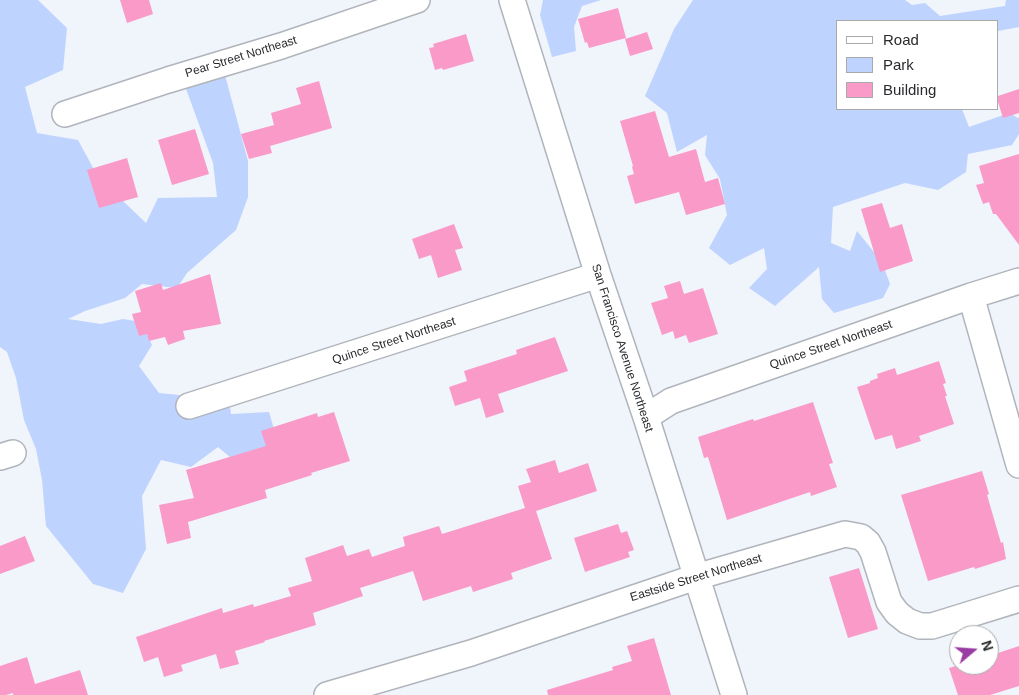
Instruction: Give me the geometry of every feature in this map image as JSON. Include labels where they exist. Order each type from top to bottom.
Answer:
[{"type":"street","name":"Pear Street Northeast","points":[[66,114],[168,80],[281,46],[417,0]]},
{"type":"street","name":"San Francisco Avenue Northeast","points":[[512,0],[598,275],[646,416],[734,695]]},
{"type":"street","name":"Quince Street Northeast","points":[[189,406],[598,275]]},
{"type":"street","name":"Quince Street Northeast","points":[[646,416],[671,401],[1019,281]]},
{"type":"street","points":[[971,296],[1019,465]]},
{"type":"street","name":"Eastside Street Northeast","points":[[327,695],[471,653],[696,577],[845,534],[860,537],[868,543],[873,552],[889,602],[897,613],[907,621],[920,626],[932,626],[1019,599]]},
{"type":"green space","points":[[0,0],[38,0],[67,28],[63,70],[25,87],[37,133],[78,140],[98,177],[146,223],[158,198],[217,197],[213,163],[185,86],[225,75],[248,161],[248,197],[236,230],[187,273],[177,288],[142,284],[125,298],[85,311],[68,319],[101,324],[123,319],[141,322],[152,345],[139,366],[159,393],[229,400],[231,414],[269,412],[281,453],[249,473],[218,447],[191,467],[161,460],[142,496],[146,549],[123,593],[93,584],[46,526],[42,480],[36,449],[24,420],[16,378],[7,352],[0,347]]},
{"type":"green space","points":[[543,0],[601,0],[582,6],[574,27],[576,51],[552,57],[540,15]]},
{"type":"green space","points":[[693,0],[905,0],[912,5],[925,3],[940,16],[1005,6],[1006,0],[1019,0],[1019,27],[999,31],[999,20],[836,20],[836,110],[962,110],[969,127],[1009,113],[1019,117],[1019,134],[1012,145],[968,154],[966,172],[938,190],[905,183],[833,207],[831,243],[850,251],[857,231],[882,262],[890,284],[883,298],[834,313],[822,299],[819,267],[775,306],[749,288],[767,269],[764,248],[730,265],[709,248],[727,215],[720,179],[705,155],[707,135],[677,152],[667,113],[645,96],[674,29]]},
{"type":"building","points":[[120,0],[149,0],[153,14],[127,23]]},
{"type":"building","points":[[618,8],[626,38],[589,48],[587,42],[585,43],[578,19]]},
{"type":"building","points":[[647,32],[653,49],[630,56],[625,39]]},
{"type":"building","points":[[466,34],[474,61],[443,70],[442,68],[435,70],[429,48],[434,47],[433,44]]},
{"type":"building","points":[[319,81],[332,128],[270,146],[272,153],[249,159],[241,134],[274,125],[271,113],[301,104],[296,88]]},
{"type":"building","points":[[1019,89],[1019,113],[1003,118],[999,105],[999,96]]},
{"type":"building","points":[[655,111],[669,157],[696,149],[705,182],[718,178],[725,204],[686,215],[679,192],[635,204],[627,176],[634,174],[633,166],[620,121]]},
{"type":"building","points":[[195,129],[209,174],[172,185],[158,140]]},
{"type":"building","points":[[1019,154],[1019,245],[996,214],[993,214],[989,202],[983,204],[976,185],[984,183],[979,166]]},
{"type":"building","points":[[127,158],[138,197],[99,208],[87,170]]},
{"type":"building","points":[[882,203],[890,228],[902,224],[913,261],[880,272],[861,209]]},
{"type":"building","points":[[454,224],[463,248],[455,250],[462,270],[438,278],[431,255],[419,259],[412,239]]},
{"type":"building","points":[[210,274],[221,324],[183,331],[185,339],[168,345],[165,337],[149,341],[147,334],[139,336],[132,314],[141,312],[135,291],[161,283],[163,290]]},
{"type":"building","points":[[680,281],[684,294],[703,288],[718,334],[689,343],[686,335],[675,339],[673,331],[662,335],[651,303],[668,298],[664,286]]},
{"type":"building","points":[[555,337],[568,371],[498,394],[504,412],[486,418],[480,398],[455,406],[449,387],[467,381],[464,371],[517,354],[516,350]]},
{"type":"building","points":[[939,361],[946,383],[943,384],[947,396],[945,396],[954,424],[919,436],[921,441],[896,449],[892,435],[875,440],[857,387],[878,378],[877,374],[895,368],[897,375]]},
{"type":"building","points":[[813,402],[833,463],[829,464],[837,487],[811,496],[810,492],[727,520],[708,457],[704,458],[698,437]]},
{"type":"building","points":[[334,412],[350,461],[265,490],[267,498],[188,522],[191,538],[167,544],[159,505],[194,498],[186,470],[266,446],[261,431],[317,413],[318,417]]},
{"type":"building","points":[[555,460],[559,473],[588,463],[597,491],[536,511],[552,559],[511,573],[513,579],[473,592],[471,586],[423,601],[413,571],[360,588],[363,596],[313,613],[316,625],[235,651],[239,664],[220,669],[216,654],[181,665],[183,671],[164,677],[158,657],[144,662],[136,637],[222,608],[223,613],[253,604],[254,607],[291,596],[288,588],[312,581],[305,558],[343,545],[347,556],[369,549],[372,557],[405,546],[403,537],[439,526],[442,534],[525,508],[518,486],[531,482],[526,469]]},
{"type":"building","points":[[982,471],[1001,543],[1003,542],[1006,559],[928,581],[901,495]]},
{"type":"building","points":[[618,524],[621,533],[627,531],[634,550],[628,552],[630,557],[585,572],[574,538]]},
{"type":"building","points":[[25,536],[35,561],[0,574],[0,546]]},
{"type":"building","points":[[859,568],[878,629],[848,638],[829,577]]},
{"type":"building","points":[[654,638],[671,695],[548,695],[547,690],[613,670],[612,667],[632,661],[627,646]]},
{"type":"building","points":[[1019,646],[1019,686],[990,695],[958,695],[951,675],[999,675],[999,653]]},
{"type":"building","points":[[27,657],[35,684],[80,670],[88,695],[13,695],[13,693],[0,695],[0,666]]}]
